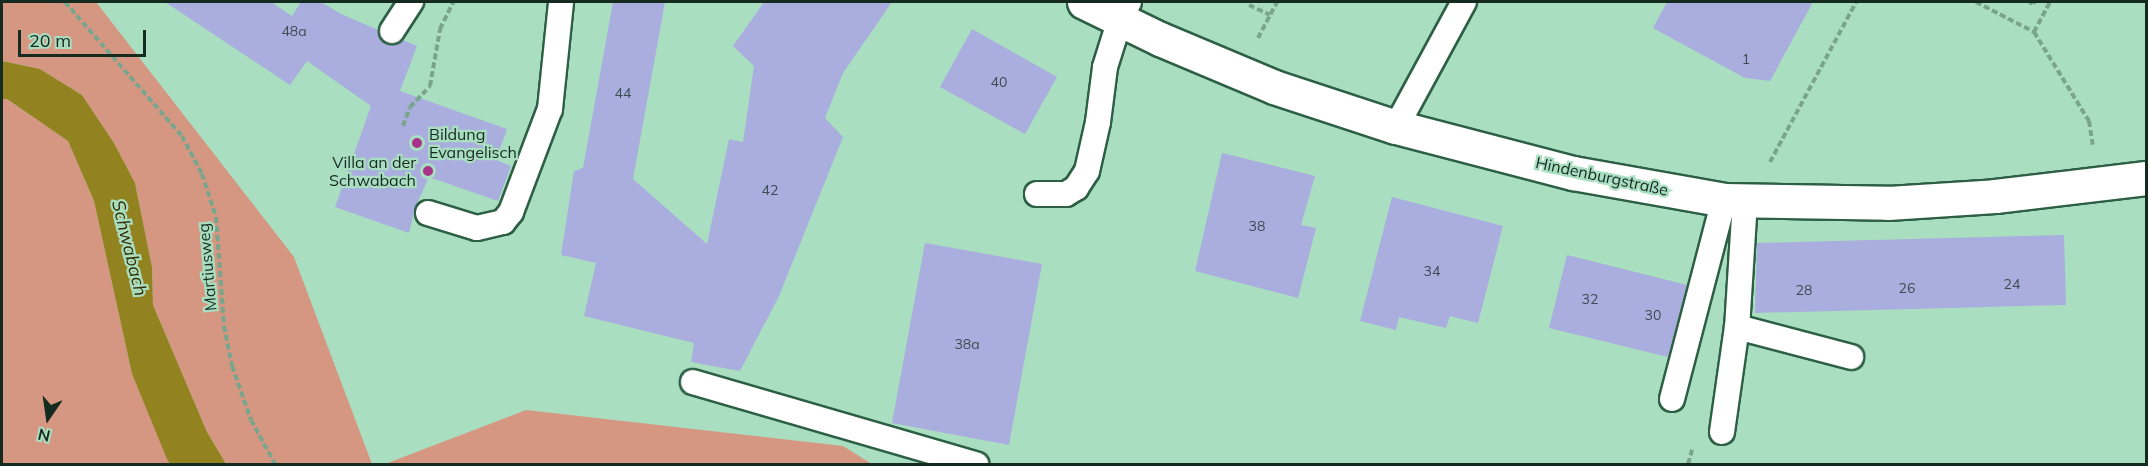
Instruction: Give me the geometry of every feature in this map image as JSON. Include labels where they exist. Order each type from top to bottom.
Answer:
[{"type":"street","name":"Hindenburgstraße","points":[[1084,2],[1124,10],[1274,87],[1396,126],[1573,173],[1741,201],[1888,203],[1995,196],[2146,178]]},
{"type":"lane","points":[[392,31],[411,2]]},
{"type":"lane","points":[[428,213],[477,228],[502,222],[511,212],[550,109],[561,2]]},
{"type":"lane","points":[[1396,126],[1464,2]]},
{"type":"lane","points":[[1037,194],[1066,194],[1076,188],[1087,171],[1098,122],[1105,67],[1124,10]]},
{"type":"lane","points":[[1722,432],[1737,327],[1741,201]]},
{"type":"lane","points":[[1672,399],[1741,201]]},
{"type":"lane","points":[[1737,327],[1851,357]]},
{"type":"lane","points":[[693,382],[976,465]]},
{"type":"path","name":"Martiusweg","points":[[64,2],[182,136],[202,174],[216,217],[224,326],[232,366],[251,420],[275,465]]},
{"type":"path","points":[[403,126],[410,107],[430,86],[440,29],[453,2]]},
{"type":"path","points":[[1741,201],[1770,162],[1856,2]]},
{"type":"path","points":[[1976,2],[2034,32],[2089,121],[2100,184]]},
{"type":"path","points":[[2029,2],[2034,2]]},
{"type":"path","points":[[2034,32],[2050,2]]},
{"type":"path","points":[[1249,5],[1270,15]]},
{"type":"shaded area","points":[[2,2],[96,2],[294,257],[372,464],[226,464],[207,432],[153,305],[152,267],[135,183],[114,143],[82,95],[40,69],[2,61]]},
{"type":"shaded area","points":[[2,99],[7,99],[68,141],[94,201],[132,374],[170,464],[2,464]]},
{"type":"shaded area","points":[[526,410],[843,446],[872,464],[385,464]]},
{"type":"water","name":"Schwabach","points":[[2,61],[40,69],[82,95],[114,143],[135,183],[152,267],[153,305],[207,432],[226,464],[170,464],[167,459],[132,374],[94,201],[68,141],[7,99],[2,99]]},
{"type":"building","points":[[165,2],[271,2],[292,16],[301,2],[321,2],[341,14],[378,30],[380,38],[385,43],[392,45],[403,40],[417,46],[400,91],[507,129],[496,160],[511,166],[498,201],[429,177],[415,208],[409,233],[335,207],[371,106],[307,61],[290,85]]},
{"type":"building","points":[[613,2],[665,2],[633,179],[707,244],[729,139],[743,142],[754,66],[733,46],[764,2],[892,2],[843,73],[825,118],[843,137],[779,296],[740,371],[691,362],[694,343],[584,316],[596,263],[561,255],[574,171],[583,168]]},
{"type":"building","points":[[1667,2],[1813,2],[1770,81],[1745,78],[1653,28]]},
{"type":"building","points":[[972,29],[1057,77],[1025,134],[940,87]]},
{"type":"building","points":[[1222,153],[1315,176],[1301,225],[1316,228],[1298,298],[1195,271]]},
{"type":"building","points":[[1392,197],[1503,226],[1478,323],[1450,316],[1446,328],[1399,317],[1396,330],[1360,321]]},
{"type":"building","points":[[2064,235],[2066,305],[1755,313],[1757,243]]},
{"type":"building","points":[[925,243],[1042,264],[1009,445],[892,423]]},
{"type":"building","points":[[1567,255],[1687,285],[1668,357],[1549,328]]},
{"type":"place","name":"Bildung Evangelisch","points":[[417,143]]},
{"type":"place","name":"Villa an der Schwabach","points":[[428,171]]}]
